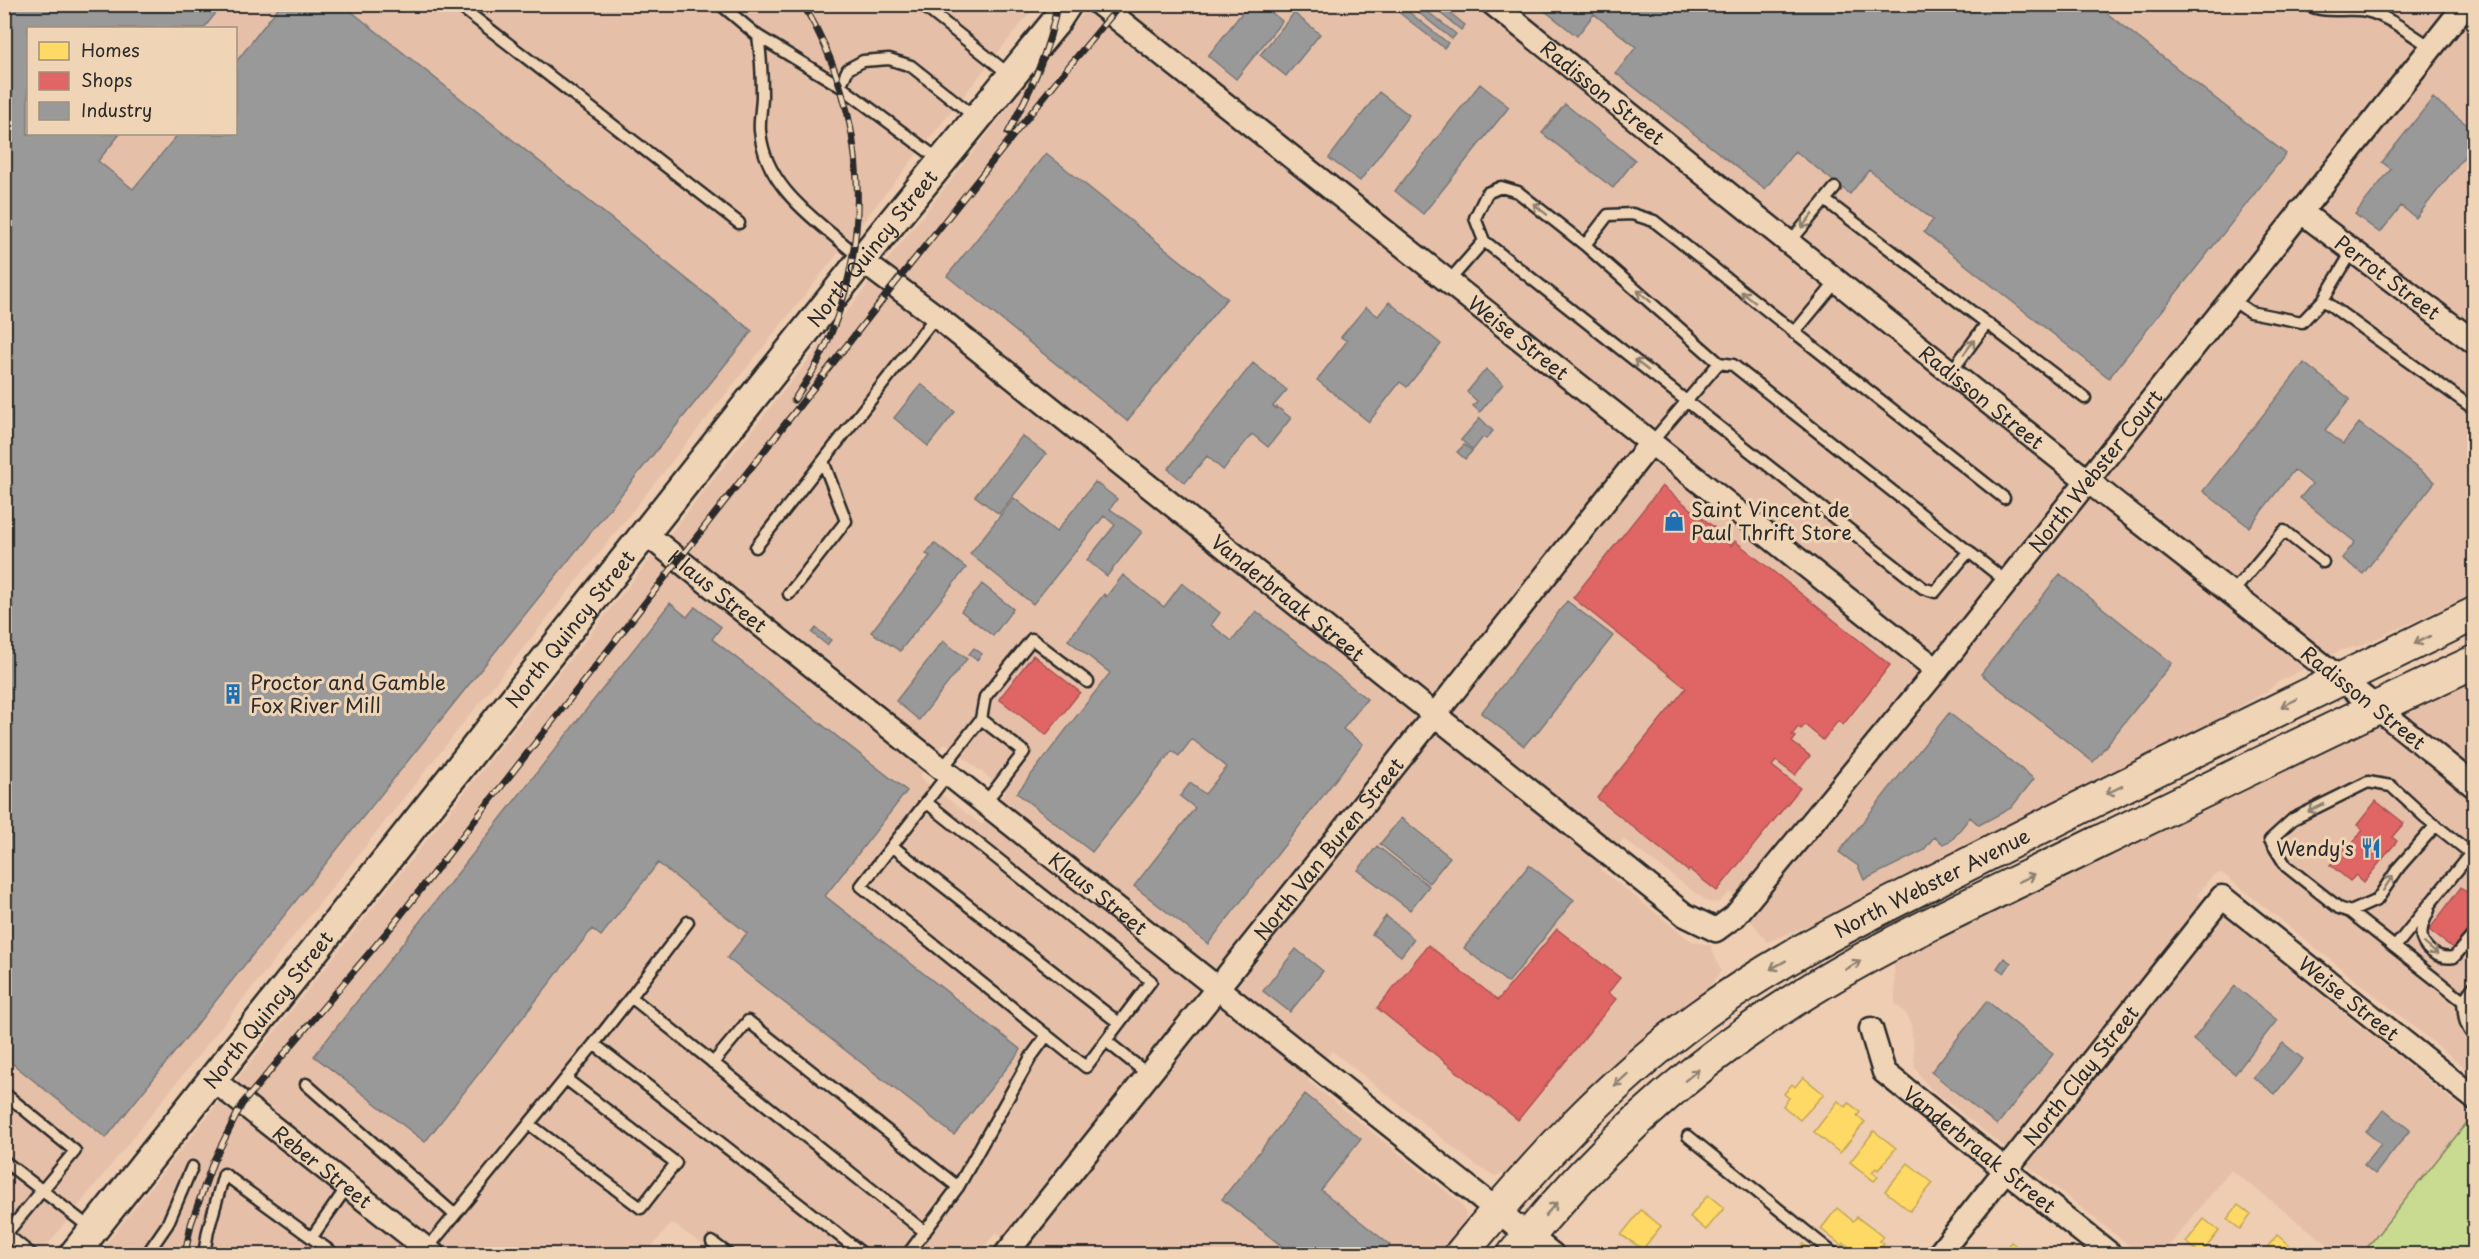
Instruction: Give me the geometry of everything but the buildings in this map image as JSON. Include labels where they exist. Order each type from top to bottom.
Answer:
[{"type":"main road","name":"North Webster Avenue","points":[[1461,1254],[1539,1161],[1616,1084],[1647,1056],[1696,1018],[1752,980],[1896,901],[2342,677],[2475,614]]},
{"type":"main road","name":"North Webster Avenue","points":[[1531,1248],[1598,1158],[1665,1097],[1725,1048],[1809,990],[1907,936],[2377,706],[2475,663]]},
{"type":"street","name":"North Quincy Street","points":[[88,1245],[212,1079],[941,161],[1054,24],[1067,4]]},
{"type":"street","name":"Weise Street","points":[[1099,4],[1937,670]]},
{"type":"street","name":"Radisson Street","points":[[1493,4],[1790,242],[1836,282],[2087,481],[2342,677],[2475,786]]},
{"type":"street","name":"North Webster Court","points":[[1716,930],[1735,916],[1937,670],[2466,4]]},
{"type":"street","name":"Perrot Street","points":[[2300,211],[2475,342]]},
{"type":"street","name":"Vanderbraak Street","points":[[862,261],[936,316],[1685,915],[1716,930]]},
{"type":"street","name":"North Van Buren Street","points":[[1006,1254],[1651,443]]},
{"type":"street","name":"Klaus Street","points":[[645,533],[1497,1211],[1531,1248]]},
{"type":"street","name":"Weise Street","points":[[2222,897],[2475,1098]]},
{"type":"street","name":"North Clay Street","points":[[1939,1254],[2222,897]]},
{"type":"street","name":"Vanderbraak Street","points":[[1871,1029],[1884,1072],[2110,1254]]},
{"type":"street","name":"Reber Street","points":[[212,1079],[430,1252]]},
{"type":"lane","points":[[457,4],[739,223]]},
{"type":"lane","points":[[720,4],[758,36],[840,87],[941,161]]},
{"type":"lane","points":[[921,4],[1010,75]]},
{"type":"lane","points":[[2306,4],[2330,12],[2366,11],[2396,24],[2431,47]]},
{"type":"lane","points":[[758,36],[762,60],[760,130],[764,154],[771,172],[785,193],[862,261]]},
{"type":"lane","points":[[840,87],[848,69],[863,61],[889,59],[911,66],[976,118]]},
{"type":"lane","points":[[1969,551],[1935,592],[1923,588],[1484,241],[1475,218],[1487,193],[1501,187],[1518,192],[1585,245],[1719,363],[1732,365],[1969,551],[2007,582]]},
{"type":"lane","points":[[1790,242],[1835,188]]},
{"type":"lane","points":[[1825,200],[2085,398]]},
{"type":"lane","points":[[1585,245],[1608,215],[1632,214],[1654,221],[2004,498]]},
{"type":"lane","points":[[1448,282],[1484,241]]},
{"type":"lane","points":[[2231,298],[2250,312],[2302,322],[2323,300],[2353,250]]},
{"type":"lane","points":[[1794,333],[1836,282]]},
{"type":"lane","points":[[2323,300],[2475,409]]},
{"type":"lane","points":[[756,547],[936,316]]},
{"type":"lane","points":[[1951,372],[1988,323]]},
{"type":"lane","points":[[1651,443],[1719,363]]},
{"type":"lane","points":[[789,594],[846,521],[823,461]]},
{"type":"lane","points":[[2232,593],[2284,531],[2323,562]]},
{"type":"lane","points":[[926,802],[1151,981],[1086,1067],[861,886],[926,802],[981,719],[985,697],[1032,639],[1088,682]]},
{"type":"lane","points":[[981,719],[1024,752],[985,803]]},
{"type":"lane","points":[[2395,947],[2433,898],[2473,854],[2391,786],[2368,782],[2292,819],[2270,840],[2286,866],[2339,908],[2350,912],[2463,1001]]},
{"type":"lane","points":[[2350,912],[2377,900],[2399,867],[2436,825]]},
{"type":"lane","points":[[892,846],[1119,1023]]},
{"type":"lane","points":[[2433,898],[2421,928],[2422,941],[2432,953],[2445,959],[2454,957],[2475,934]]},
{"type":"lane","points":[[430,1252],[455,1215],[594,1044],[688,922]]},
{"type":"lane","points":[[2475,987],[2463,1001],[2464,1018],[2469,1031],[2475,1036]]},
{"type":"lane","points":[[631,997],[925,1232]]},
{"type":"lane","points":[[713,1063],[748,1021],[958,1187]]},
{"type":"lane","points":[[908,1254],[958,1187],[1031,1057],[1047,1035]]},
{"type":"lane","points":[[1106,1041],[1149,1075]]},
{"type":"lane","points":[[594,1044],[862,1254]]},
{"type":"lane","points":[[529,1124],[641,1208],[676,1163],[566,1079]]},
{"type":"lane","points":[[306,1084],[455,1215]]},
{"type":"lane","points":[[4,1093],[75,1151],[5,1234],[31,1254]]},
{"type":"lane","points":[[1688,1136],[1834,1254]]},
{"type":"lane","points":[[4,1161],[43,1191],[88,1245]]},
{"type":"lane","points":[[147,1254],[167,1225],[192,1167]]},
{"type":"lane","points":[[204,1254],[224,1174],[334,1254]]},
{"type":"lane","points":[[312,1237],[347,1187]]},
{"type":"lane","points":[[712,1242],[728,1254]]},
{"type":"shaded area","name":"Proctor and Gamble Fox River Mill","points":[[5,5],[1036,5],[40,1254],[5,1254]]},
{"type":"shaded area","points":[[1090,5],[2474,5],[2474,594],[2360,646],[2341,650],[2278,682],[2266,692],[2183,739],[1820,921],[1767,942],[1730,892],[1718,903],[1708,902],[1623,839],[1600,869],[1686,937],[1692,941],[1710,945],[1721,971],[1704,994],[1576,1103],[1509,1172],[1495,1176],[1477,1166],[1332,1051],[1308,1081],[1460,1202],[1466,1214],[1464,1224],[1443,1254],[1024,1254],[996,1232],[978,1254],[737,1254],[720,1241],[713,1252],[672,1223],[645,1254],[98,1254]],"holes":[[[945,743],[1006,791],[982,825],[919,777]]]},
{"type":"shaded area","points":[[2474,677],[2474,1075],[2222,873],[2213,875],[2197,895],[2472,1116],[2362,1254],[2340,1254],[2231,1170],[2162,1254],[2140,1254],[1932,1090],[1921,1077],[1915,1067],[1911,1023],[1907,1015],[1895,1003],[1894,960],[2041,886]]},
{"type":"green space","points":[[2472,1116],[2474,1118],[2474,1254],[2362,1254]]},
{"type":"railway","points":[[794,400],[818,362],[837,318],[849,273],[856,227],[857,182],[852,136],[841,91],[825,47],[803,4]]},
{"type":"railway","points":[[1008,133],[1044,54],[1057,4]]},
{"type":"railway","points":[[185,1254],[191,1224],[213,1162],[242,1104],[392,926],[894,285],[1121,4]]},
{"type":"place","name":"Saint Vincent de Paul Thrift Store","points":[[1674,521]]},
{"type":"place","name":"Proctor and Gamble Fox River Mill","points":[[233,694]]},
{"type":"place","name":"Wendy's","points":[[2371,848]]}]
